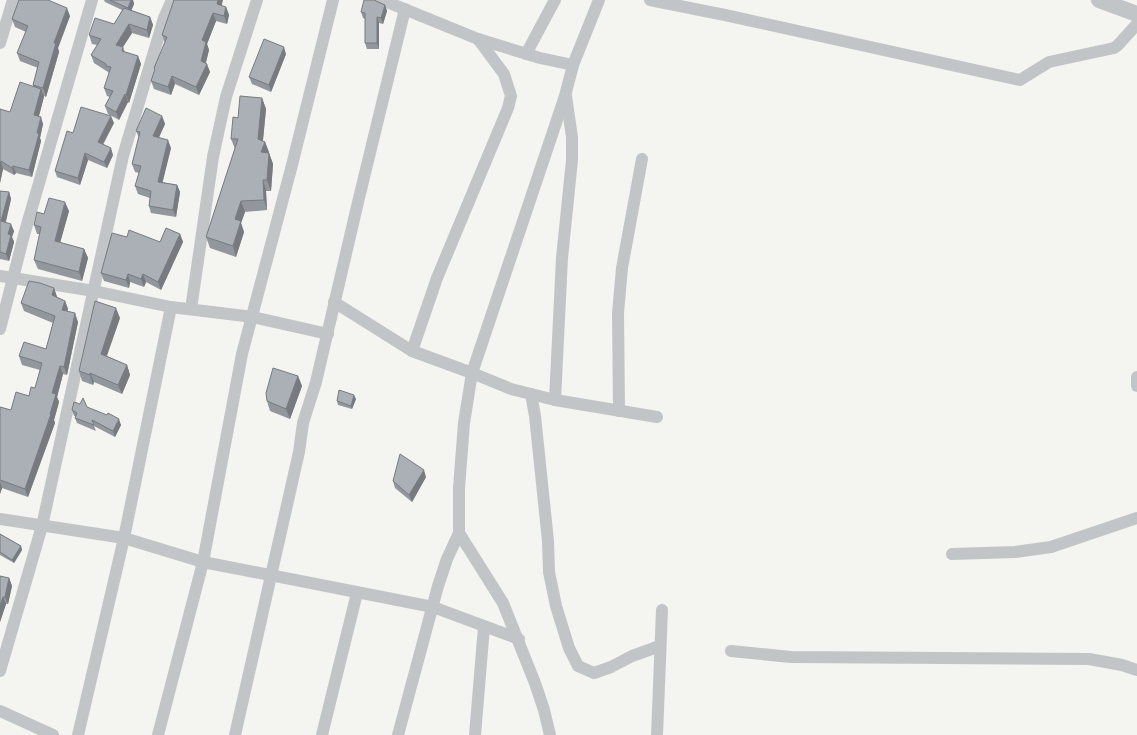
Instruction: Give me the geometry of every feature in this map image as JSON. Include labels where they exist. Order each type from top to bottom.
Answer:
[{"type":"street","points":[[0,43],[12,0]]},
{"type":"street","points":[[0,329],[24,236],[92,0]]},
{"type":"street","points":[[0,671],[42,526],[123,156],[164,18],[172,0]]},
{"type":"street","points":[[191,309],[213,157],[224,106],[257,0]]},
{"type":"street","points":[[158,735],[203,562],[242,354],[333,0]]},
{"type":"street","points":[[382,0],[401,5],[478,38],[526,54],[573,65]]},
{"type":"street","points":[[526,54],[555,0]]},
{"type":"street","points":[[398,735],[447,559],[459,533],[459,488],[464,424],[472,373],[566,93],[573,65],[599,0]]},
{"type":"street","points":[[650,0],[725,14],[1020,80],[1049,62],[1114,48],[1137,24]]},
{"type":"street","points":[[1099,0],[1137,14]]},
{"type":"street","points":[[235,735],[299,452],[303,422],[316,382],[328,334],[401,5]]},
{"type":"street","points":[[412,351],[437,278],[508,108],[511,96],[504,74],[478,38]]},
{"type":"street","points":[[555,400],[562,258],[572,160],[572,137],[566,93]]},
{"type":"street","points":[[619,411],[618,313],[622,268],[642,159]]},
{"type":"street","points":[[0,276],[94,291],[171,307],[253,317],[328,334]]},
{"type":"street","points":[[334,302],[412,351],[511,389],[555,400],[657,417]]},
{"type":"street","points":[[78,735],[124,538],[171,307]]},
{"type":"street","points":[[1137,377],[1137,386]]},
{"type":"street","points":[[530,394],[536,426],[548,540],[549,572],[556,606],[569,648],[578,666],[594,673],[660,646]]},
{"type":"street","points":[[952,554],[1015,552],[1051,547],[1137,518]]},
{"type":"street","points":[[0,519],[124,538],[203,562],[433,607],[518,639]]},
{"type":"street","points":[[459,533],[504,603],[544,710],[550,735]]},
{"type":"street","points":[[322,735],[357,593]]},
{"type":"street","points":[[657,735],[662,610]]},
{"type":"street","points":[[475,735],[484,626]]},
{"type":"street","points":[[731,651],[791,656],[1089,659],[1122,664],[1137,670]]},
{"type":"street","points":[[0,711],[52,735]]},
{"type":"building","points":[[19,0],[48,0],[67,8],[54,43],[56,43],[43,88],[33,85],[39,62],[17,53],[28,26],[12,19]]},
{"type":"building","points":[[110,0],[131,0],[128,8]]},
{"type":"building","points":[[174,0],[218,0],[217,4],[226,7],[224,16],[213,13],[202,40],[206,42],[201,61],[207,64],[196,87],[172,76],[168,87],[151,81],[154,68],[167,37],[162,35]]},
{"type":"building","points":[[364,0],[375,0],[385,5],[381,18],[377,17],[377,43],[365,43],[365,13],[361,12]]},
{"type":"building","points":[[124,8],[150,17],[147,30],[129,24],[116,45],[123,47],[122,51],[138,56],[126,95],[116,112],[105,106],[113,91],[104,88],[111,67],[106,66],[106,64],[91,55],[101,39],[89,35],[95,18],[114,24]]},
{"type":"building","points":[[264,39],[284,47],[269,85],[249,77]]},
{"type":"building","points":[[20,82],[41,89],[34,115],[41,117],[37,133],[39,134],[29,170],[13,166],[12,168],[1,161],[0,164],[0,109],[10,112]]},
{"type":"building","points":[[240,96],[262,98],[258,139],[265,142],[261,152],[269,153],[267,180],[263,180],[264,200],[241,201],[235,219],[241,221],[233,246],[206,237],[238,139],[231,139],[233,117],[238,118]]},
{"type":"building","points":[[81,107],[111,116],[98,142],[111,148],[104,162],[85,153],[78,178],[55,171],[67,131],[73,133]]},
{"type":"building","points":[[146,108],[162,116],[153,136],[168,140],[158,182],[177,185],[173,210],[149,206],[151,191],[135,186],[141,166],[132,164],[140,132],[136,131]]},
{"type":"building","points":[[0,191],[9,192],[1,221],[11,224],[8,234],[11,235],[6,254],[0,252]]},
{"type":"building","points":[[49,198],[65,202],[55,241],[84,249],[79,272],[34,260],[41,227],[34,225],[37,212],[44,214]]},
{"type":"building","points":[[166,228],[180,234],[158,282],[143,274],[141,279],[128,274],[126,280],[101,273],[112,233],[127,237],[129,230],[160,242]]},
{"type":"building","points":[[29,281],[54,288],[52,295],[65,301],[62,310],[75,313],[64,367],[60,366],[52,393],[56,394],[51,414],[25,489],[0,480],[0,407],[11,410],[16,392],[29,396],[31,387],[35,388],[42,363],[19,356],[24,342],[46,349],[55,316],[21,303]]},
{"type":"building","points":[[95,301],[116,308],[101,354],[127,365],[118,385],[90,373],[90,375],[79,371]]},
{"type":"building","points":[[273,368],[298,376],[286,409],[267,401],[266,393]]},
{"type":"building","points":[[339,390],[354,395],[351,406],[337,401]]},
{"type":"building","points":[[83,398],[87,407],[107,415],[108,413],[119,419],[113,431],[92,420],[94,425],[75,418],[77,413],[72,410],[74,402],[80,404]]},
{"type":"building","points":[[400,454],[424,470],[409,495],[393,481]]},
{"type":"building","points":[[0,534],[21,546],[12,560],[0,552]]},
{"type":"building","points":[[0,576],[9,578],[5,597],[3,597],[0,606]]}]
